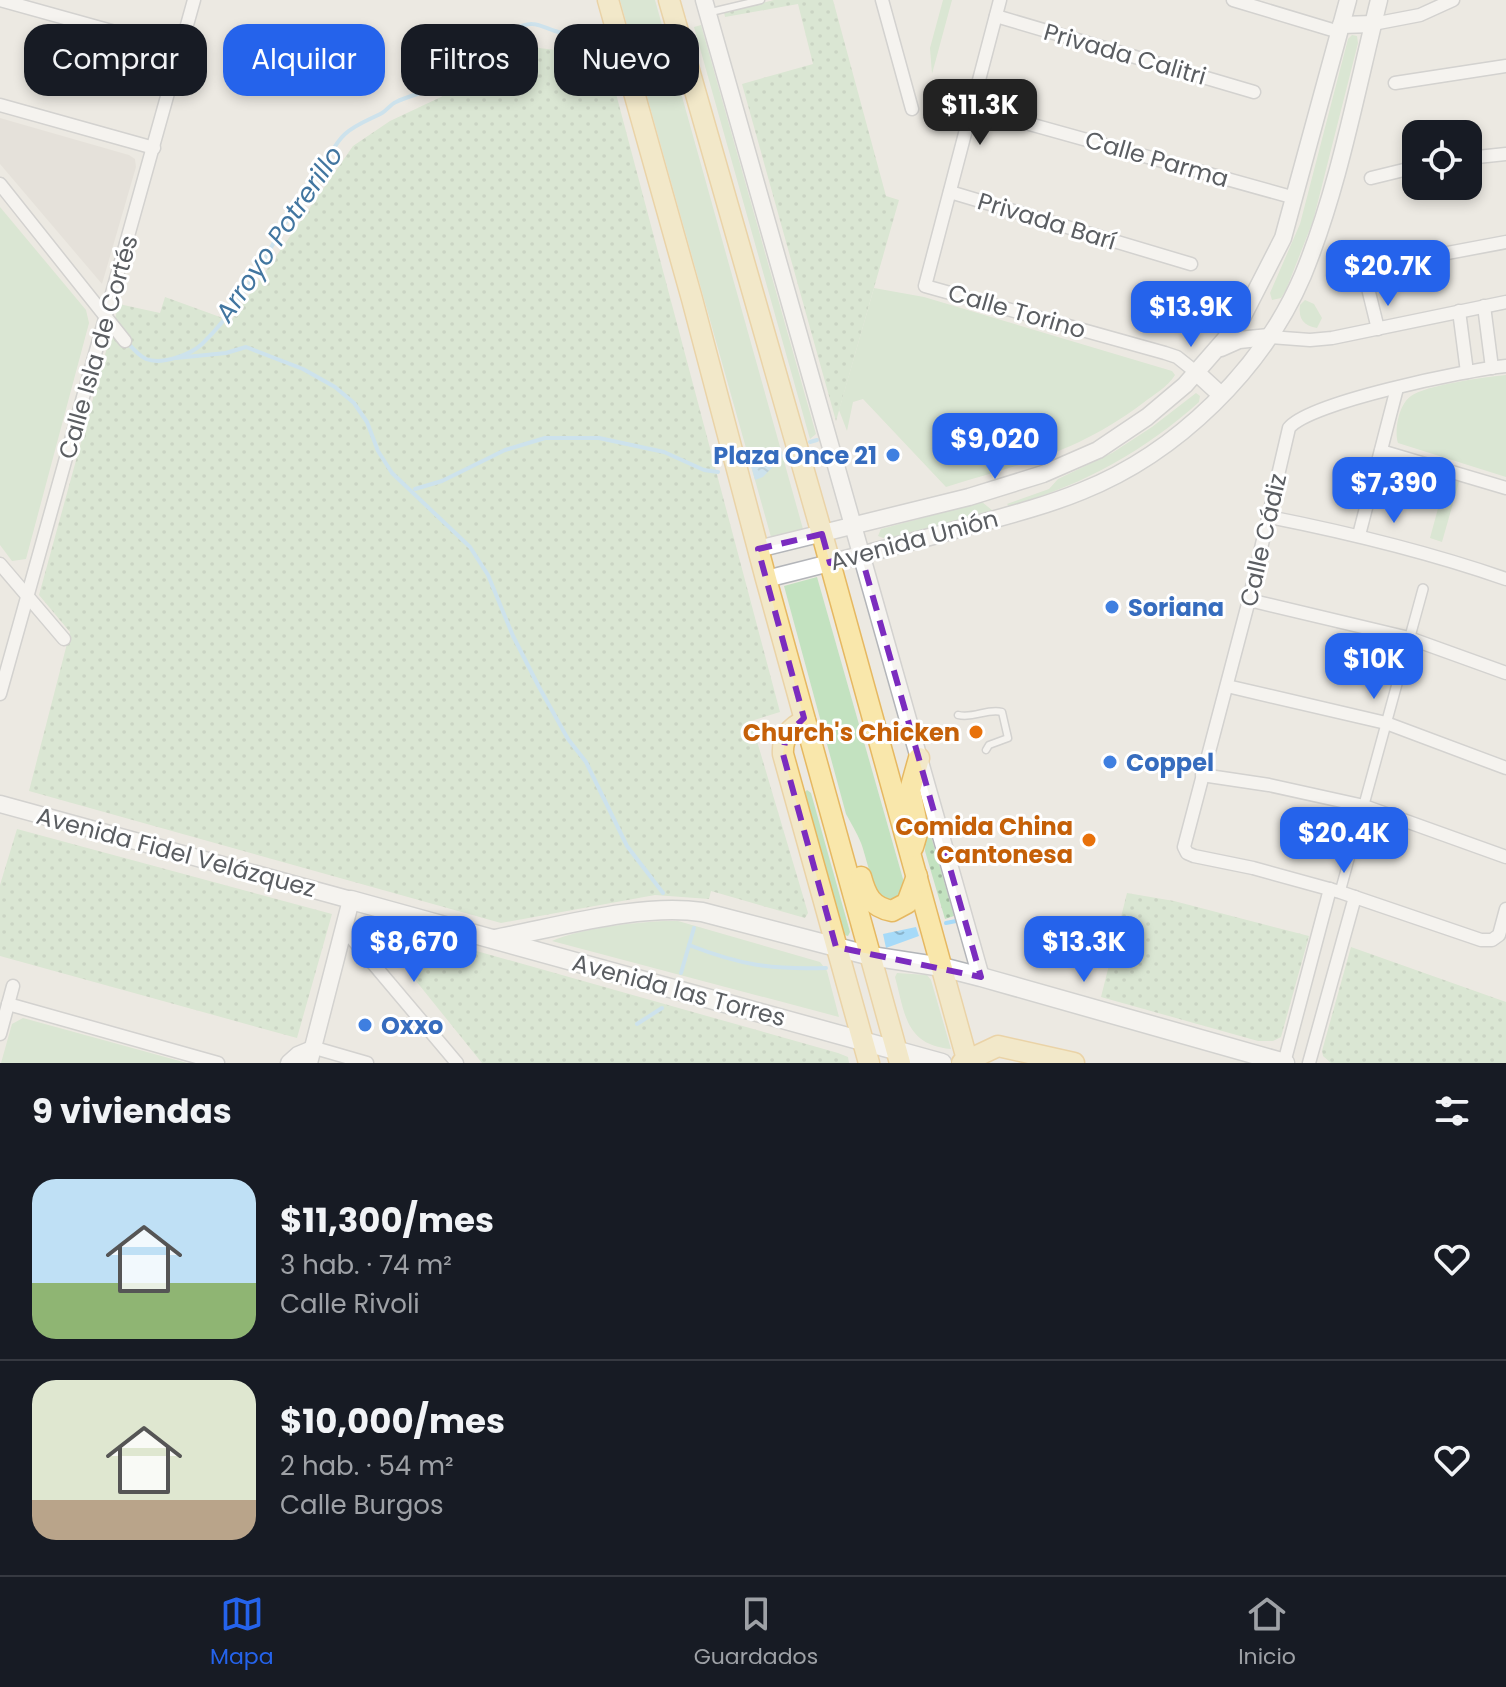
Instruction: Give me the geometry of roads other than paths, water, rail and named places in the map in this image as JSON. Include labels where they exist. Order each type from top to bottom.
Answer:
[{"type":"main road","points":[[608,0],[898,1056]]},
{"type":"main road","points":[[669,0],[942,967],[972,1060],[993,1047],[1008,1047],[1074,1063]]},
{"type":"main road","points":[[805,721],[786,736],[783,754],[869,1063]]},
{"type":"main road","points":[[911,855],[918,830],[910,790],[919,758]]},
{"type":"main road","points":[[829,809],[844,830],[866,894],[872,902],[885,910],[901,907],[910,898],[917,876]]},
{"type":"main road","name":"Avenida las Torres","points":[[351,900],[862,1040]]},
{"type":"main road","name":"Avenida las Torres","points":[[495,939],[675,908],[702,912],[836,947]]},
{"type":"main road","points":[[836,947],[981,977],[1284,1063]]},
{"type":"main road","points":[[862,1040],[898,1056],[942,1063]]},
{"type":"street","points":[[0,0],[86,24]]},
{"type":"street","name":"Calle Isla de Cortés","points":[[187,24],[194,0]]},
{"type":"street","points":[[882,0],[912,109]]},
{"type":"street","points":[[950,192],[1000,0]]},
{"type":"street","points":[[1233,0],[1340,28],[1420,15],[1453,0]]},
{"type":"street","name":"Avenida Unión","points":[[758,549],[969,497],[1043,474],[1087,455],[1121,435],[1168,400],[1197,373],[1240,322],[1283,238],[1348,0]]},
{"type":"street","name":"Avenida Unión","points":[[766,579],[1047,504],[1107,479],[1175,436],[1221,395],[1269,337],[1302,277],[1339,163],[1379,0]]},
{"type":"street","points":[[705,7],[981,977]]},
{"type":"street","name":"Privada Calitri","points":[[996,16],[1254,92]]},
{"type":"street","points":[[1395,83],[1506,66]]},
{"type":"street","name":"Calle Isla de Cortés","points":[[0,694],[5,655],[27,595],[168,96]]},
{"type":"street","points":[[0,105],[154,148]]},
{"type":"street","name":"Calle Parma","points":[[972,108],[1295,198]]},
{"type":"street","points":[[1482,157],[1506,154]]},
{"type":"street","points":[[1371,178],[1402,170]]},
{"type":"street","points":[[0,184],[125,341]]},
{"type":"street","name":"Privada Barí","points":[[950,192],[1191,264]]},
{"type":"street","name":"Calle Torino","points":[[950,192],[925,286],[1165,353],[1177,357],[1197,373]]},
{"type":"street","points":[[1378,329],[1366,276],[1368,268],[1506,242]]},
{"type":"street","points":[[1256,295],[1255,317],[1269,337]]},
{"type":"street","points":[[1218,349],[1239,340],[1269,337],[1285,340],[1324,339],[1506,302]]},
{"type":"street","points":[[1484,306],[1492,368]]},
{"type":"street","points":[[1459,311],[1467,372]]},
{"type":"street","points":[[1359,535],[1397,388],[1506,366]]},
{"type":"street","points":[[1197,373],[1221,395]]},
{"type":"street","name":"Calle Cádiz","points":[[1335,891],[1187,853],[1185,843],[1249,600],[1289,428],[1301,418],[1397,388]]},
{"type":"street","points":[[1381,451],[1506,488]]},
{"type":"street","points":[[1003,517],[1005,498],[1028,488],[1043,474]]},
{"type":"street","points":[[969,497],[987,500],[1003,517]]},
{"type":"street","points":[[1269,517],[1439,555],[1506,579]]},
{"type":"street","points":[[0,564],[64,639]]},
{"type":"street","points":[[1284,1063],[1335,891],[1364,806],[1423,589]]},
{"type":"street","points":[[1249,600],[1409,638],[1506,673]]},
{"type":"street","points":[[1227,686],[1386,723],[1506,768]]},
{"type":"street","points":[[1202,775],[1269,785],[1364,806],[1506,857]]},
{"type":"street","name":"Avenida Fidel Velázquez","points":[[0,804],[351,900]]},
{"type":"street","points":[[1335,891],[1476,938],[1492,940],[1502,930],[1506,909]]},
{"type":"street","points":[[1309,1063],[1355,897]]},
{"type":"street","points":[[312,1056],[351,900]]},
{"type":"street","points":[[343,928],[457,1063]]},
{"type":"street","points":[[0,1034],[13,986]]},
{"type":"street","points":[[8,1004],[218,1063],[222,1048]]},
{"type":"street","points":[[289,1063],[298,1055],[367,1063]]},
{"type":"lane","points":[[705,7],[761,0]]},
{"type":"lane","points":[[958,715],[968,718],[994,710],[1002,712],[1008,738],[989,745],[986,750]]},
{"type":"water","points":[[780,447],[783,456],[763,477],[755,480],[748,455]]},
{"type":"water","points":[[916,927],[919,936],[886,948],[883,934]]},
{"type":"waterway","name":"Arroyo Potrerillo","points":[[128,343],[136,352],[153,361],[168,360],[197,348],[236,304],[341,138],[394,103],[446,83],[463,59],[507,32],[532,24],[554,31]]},
{"type":"waterway","points":[[176,358],[226,353],[246,347],[303,369],[335,387],[354,403],[392,473],[470,547],[488,575],[513,636],[539,687],[568,739],[586,762],[627,846],[663,893]]},
{"type":"waterway","points":[[415,489],[442,481],[505,450],[545,438],[599,438],[664,452],[704,470],[718,472]]},
{"type":"waterway","points":[[810,442],[817,440]]},
{"type":"waterway","points":[[946,923],[956,921]]},
{"type":"waterway","points":[[681,973],[694,928]]},
{"type":"waterway","points":[[689,945],[756,965],[826,968]]},
{"type":"waterway","points":[[637,1024],[662,1008]]},
{"type":"place","name":"Plaza Once 21","points":[[893,455]]},
{"type":"place","name":"Soriana","points":[[1112,607]]},
{"type":"place","name":"Church's Chicken","points":[[976,732]]},
{"type":"place","name":"Coppel","points":[[1110,762]]},
{"type":"place","name":"Comida China Cantonesa","points":[[1089,840]]},
{"type":"place","name":"Oxxo","points":[[365,1025]]}]
